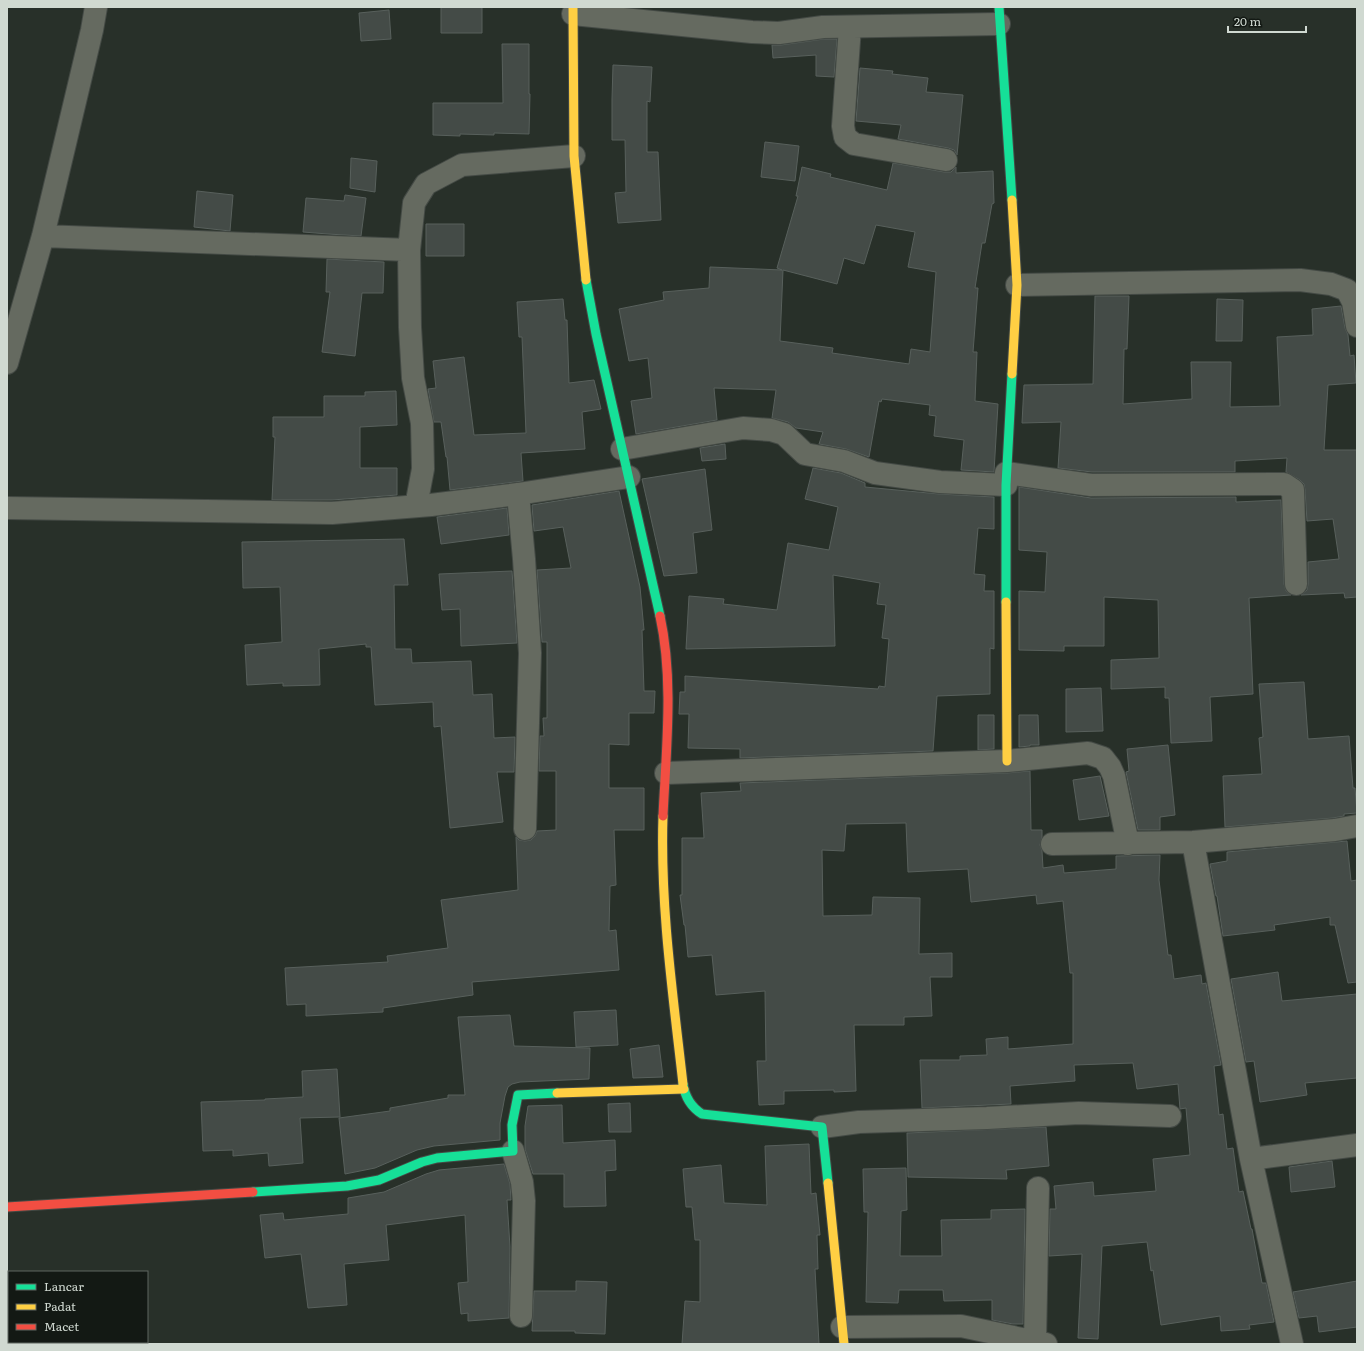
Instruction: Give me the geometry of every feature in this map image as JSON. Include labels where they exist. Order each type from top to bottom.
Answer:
[{"type":"street","points":[[7,363],[43,236],[92,30],[96,7]]},
{"type":"street","points":[[1007,760],[1006,479],[1018,285],[999,15],[850,27],[818,27],[779,33],[752,32],[573,10],[574,156],[587,285],[596,334],[664,636],[668,679],[666,773],[662,852],[668,950],[686,1097],[692,1108],[702,1114],[822,1128],[859,1122],[987,1118],[1079,1112],[1170,1116]]},
{"type":"street","points":[[850,27],[843,126],[845,137],[854,144],[946,160]]},
{"type":"street","points":[[416,506],[423,469],[422,422],[413,378],[409,250],[414,203],[426,184],[462,165],[574,156]]},
{"type":"street","points":[[43,236],[409,250]]},
{"type":"street","points":[[1018,285],[1300,280],[1331,284],[1346,290],[1353,302],[1357,326]]},
{"type":"street","points":[[622,449],[743,428],[771,430],[784,434],[805,454],[844,462],[875,473],[940,482],[1006,479],[1091,485],[1284,484],[1292,490],[1296,584]]},
{"type":"street","points":[[7,508],[332,513],[416,506],[518,494],[629,477]]},
{"type":"street","points":[[518,494],[530,653],[525,829]]},
{"type":"street","points":[[666,773],[1007,760],[1088,753],[1103,758],[1110,767],[1114,776],[1128,844]]},
{"type":"street","points":[[1052,844],[1193,842],[1335,830],[1357,826]]},
{"type":"street","points":[[1193,842],[1251,1159],[1292,1344]]},
{"type":"street","points":[[521,1316],[524,1201],[522,1182],[513,1151],[512,1125],[518,1096],[520,1094],[684,1089]]},
{"type":"street","points":[[822,1128],[843,1335],[961,1326],[1040,1343],[1038,1188]]},
{"type":"street","points":[[1251,1159],[1357,1145]]},
{"type":"street","points":[[7,1207],[347,1186],[379,1180],[422,1162],[437,1158],[513,1151]]},
{"type":"building","points":[[441,7],[482,7],[482,33],[441,33]]},
{"type":"building","points":[[389,10],[391,39],[361,41],[359,13]]},
{"type":"building","points":[[837,39],[834,77],[816,76],[816,55],[773,58],[772,45]]},
{"type":"building","points":[[502,44],[529,44],[529,134],[494,133],[494,135],[433,135],[433,103],[503,103]]},
{"type":"building","points":[[613,65],[652,67],[650,102],[647,101],[647,152],[658,152],[661,220],[618,223],[615,193],[626,192],[625,140],[612,140]]},
{"type":"building","points":[[860,68],[893,71],[892,74],[928,78],[926,92],[963,95],[957,155],[954,150],[948,148],[898,139],[901,125],[856,121]]},
{"type":"building","points":[[765,142],[799,146],[795,181],[761,177]]},
{"type":"building","points":[[351,158],[377,161],[375,192],[350,188]]},
{"type":"building","points":[[893,163],[944,172],[951,172],[956,167],[956,173],[993,171],[994,203],[992,204],[985,243],[982,243],[975,288],[978,288],[973,352],[977,352],[975,401],[998,404],[994,472],[961,470],[964,440],[934,436],[936,416],[929,415],[930,405],[882,399],[881,402],[879,401],[869,457],[846,449],[819,444],[823,432],[796,428],[788,422],[772,418],[776,390],[714,388],[717,420],[636,434],[631,401],[652,398],[648,358],[629,361],[619,309],[664,300],[663,292],[709,288],[710,267],[782,270],[777,268],[798,196],[796,196],[802,167],[831,174],[830,177],[887,190]],"holes":[[[876,225],[915,232],[908,267],[936,272],[930,352],[911,349],[909,364],[832,353],[833,348],[780,341],[783,270],[837,284],[844,258],[864,264]]]},
{"type":"building","points":[[197,191],[233,195],[230,231],[194,227]]},
{"type":"building","points":[[345,195],[366,198],[361,236],[303,232],[306,198],[344,201]]},
{"type":"building","points":[[426,224],[464,224],[464,256],[426,256]]},
{"type":"building","points":[[327,259],[384,262],[383,293],[362,293],[355,356],[322,352],[330,292],[326,292]]},
{"type":"building","points":[[1095,296],[1129,296],[1127,349],[1124,349],[1123,404],[1192,399],[1191,362],[1231,362],[1230,407],[1280,406],[1277,337],[1313,335],[1312,309],[1341,306],[1345,328],[1348,335],[1350,356],[1354,355],[1356,383],[1328,385],[1324,450],[1357,450],[1357,597],[1345,598],[1344,593],[1301,595],[1307,590],[1308,562],[1339,559],[1333,519],[1307,521],[1304,484],[1286,472],[1287,458],[1235,461],[1235,472],[1092,472],[1058,468],[1061,422],[1022,423],[1024,385],[1093,384]]},
{"type":"building","points":[[563,299],[565,320],[567,320],[569,383],[594,380],[601,409],[582,412],[585,449],[521,453],[523,481],[450,490],[447,457],[441,422],[434,422],[428,389],[436,388],[433,361],[464,357],[474,435],[526,433],[522,337],[519,337],[517,302]]},
{"type":"building","points":[[1217,299],[1243,300],[1242,341],[1216,341]]},
{"type":"building","points":[[396,391],[397,425],[360,427],[360,468],[397,468],[397,495],[332,500],[272,500],[275,437],[273,437],[273,417],[324,417],[324,396],[365,396],[365,392]]},
{"type":"building","points":[[725,444],[726,459],[702,461],[700,448]]},
{"type":"building","points":[[813,468],[841,473],[865,483],[865,487],[939,494],[994,497],[994,529],[978,528],[974,574],[985,575],[984,591],[994,591],[994,649],[990,648],[990,694],[937,696],[933,751],[740,758],[740,749],[688,748],[689,714],[679,714],[680,692],[685,692],[685,676],[878,689],[879,686],[885,687],[889,639],[882,638],[886,605],[877,604],[880,583],[833,575],[835,646],[686,649],[689,596],[724,599],[723,604],[777,610],[788,543],[829,550],[838,507],[805,499]]},
{"type":"building","points":[[705,469],[712,530],[693,533],[697,573],[664,576],[642,479]]},
{"type":"building","points":[[1019,487],[1091,498],[1236,497],[1236,502],[1281,500],[1284,584],[1286,591],[1291,595],[1249,598],[1253,694],[1210,697],[1212,741],[1171,743],[1169,698],[1165,698],[1165,687],[1111,689],[1111,660],[1159,658],[1158,600],[1104,597],[1104,646],[1064,646],[1064,651],[1019,650],[1019,591],[1045,592],[1047,552],[1019,550]]},
{"type":"building","points":[[619,491],[640,587],[644,630],[642,630],[644,691],[655,691],[654,713],[629,713],[629,745],[609,744],[609,788],[644,788],[644,830],[614,830],[616,885],[610,886],[609,931],[616,930],[619,970],[472,982],[473,995],[383,1008],[383,1012],[306,1016],[306,1004],[287,1005],[285,968],[388,962],[387,956],[448,948],[441,900],[518,890],[516,837],[519,840],[531,840],[537,831],[556,830],[556,771],[539,771],[540,736],[544,736],[543,718],[547,718],[547,642],[542,642],[537,570],[571,568],[563,527],[534,531],[532,505]]},
{"type":"building","points":[[507,508],[509,535],[441,544],[437,517]]},
{"type":"building","points":[[404,539],[408,585],[394,585],[395,649],[411,649],[412,663],[471,661],[473,695],[492,694],[494,738],[515,737],[514,772],[497,772],[503,822],[450,828],[441,726],[434,727],[433,702],[375,705],[371,647],[366,647],[366,644],[319,649],[320,685],[283,686],[283,683],[247,685],[245,645],[282,642],[280,587],[243,588],[242,542]]},
{"type":"building","points":[[512,571],[517,643],[461,646],[460,609],[442,610],[439,574]]},
{"type":"building","points":[[1304,682],[1308,739],[1349,736],[1353,788],[1355,788],[1357,813],[1344,814],[1344,816],[1333,818],[1225,827],[1223,776],[1262,774],[1259,738],[1263,737],[1259,684]]},
{"type":"building","points":[[1101,688],[1103,731],[1066,732],[1066,689]]},
{"type":"building","points":[[978,715],[994,715],[994,749],[978,750]]},
{"type":"building","points":[[1019,715],[1038,715],[1039,745],[1019,747]]},
{"type":"building","points":[[1168,745],[1175,815],[1160,817],[1160,830],[1138,830],[1126,772],[1129,771],[1127,749]]},
{"type":"building","points":[[1030,771],[1031,830],[1042,830],[1040,845],[1042,851],[1043,868],[1063,865],[1064,873],[1116,869],[1116,856],[1160,855],[1159,880],[1168,955],[1171,955],[1174,979],[1201,975],[1202,984],[1206,983],[1221,1065],[1214,1066],[1219,1115],[1223,1114],[1227,1149],[1233,1148],[1239,1192],[1243,1191],[1262,1283],[1266,1283],[1274,1322],[1249,1325],[1250,1329],[1221,1331],[1220,1316],[1161,1325],[1153,1270],[1151,1271],[1147,1242],[1102,1246],[1098,1339],[1078,1338],[1082,1254],[1049,1256],[1050,1209],[1056,1209],[1054,1186],[1093,1182],[1094,1196],[1156,1191],[1153,1159],[1190,1155],[1186,1108],[1180,1109],[1178,1084],[1137,1089],[1133,1063],[1074,1065],[1075,1081],[1010,1086],[1011,1104],[922,1108],[920,1060],[960,1060],[960,1056],[987,1055],[986,1039],[1008,1037],[1008,1049],[1073,1044],[1073,973],[1070,973],[1063,901],[1037,904],[1036,895],[971,902],[968,869],[908,872],[906,823],[846,824],[844,851],[822,850],[823,916],[872,915],[873,897],[920,898],[919,954],[952,953],[952,977],[930,977],[932,1016],[904,1017],[904,1025],[854,1025],[856,1091],[784,1091],[784,1104],[759,1105],[757,1061],[766,1061],[765,991],[716,995],[712,955],[688,957],[680,895],[682,895],[682,838],[704,838],[701,793],[741,791],[740,783]]},
{"type":"building","points":[[1100,776],[1109,816],[1079,820],[1073,780]]},
{"type":"building","points":[[1347,841],[1351,881],[1357,880],[1357,982],[1348,983],[1335,925],[1330,925],[1330,917],[1274,925],[1275,930],[1223,936],[1217,896],[1210,864],[1227,861],[1227,852]]},
{"type":"building","points":[[1278,972],[1282,1001],[1357,994],[1357,1078],[1305,1083],[1307,1095],[1260,1102],[1254,1061],[1246,1062],[1231,979]]},
{"type":"building","points":[[616,1010],[618,1045],[576,1047],[574,1012]]},
{"type":"building","points":[[510,1015],[514,1046],[590,1048],[589,1079],[520,1082],[512,1084],[508,1087],[505,1096],[500,1123],[500,1140],[434,1146],[417,1150],[375,1168],[345,1174],[339,1118],[390,1111],[390,1108],[448,1098],[448,1095],[465,1095],[458,1017]]},
{"type":"building","points":[[659,1045],[663,1077],[633,1078],[630,1049]]},
{"type":"building","points":[[337,1069],[340,1117],[300,1118],[303,1163],[269,1166],[268,1153],[233,1156],[233,1150],[203,1151],[201,1102],[303,1097],[302,1071]]},
{"type":"building","points":[[630,1103],[631,1132],[609,1132],[608,1104]]},
{"type":"building","points":[[562,1105],[563,1143],[615,1140],[616,1170],[605,1171],[606,1206],[564,1207],[564,1174],[533,1174],[525,1149],[525,1126],[528,1106]]},
{"type":"building","points":[[1046,1127],[1049,1166],[1006,1170],[1007,1179],[908,1177],[907,1133]]},
{"type":"building","points":[[809,1144],[811,1194],[816,1193],[820,1235],[817,1235],[818,1269],[815,1269],[819,1344],[682,1344],[685,1301],[700,1302],[700,1240],[695,1240],[692,1207],[686,1207],[683,1169],[721,1165],[724,1203],[767,1205],[765,1146]]},
{"type":"building","points":[[1332,1161],[1335,1187],[1291,1192],[1289,1167]]},
{"type":"building","points":[[504,1164],[510,1184],[511,1200],[507,1200],[510,1247],[509,1318],[468,1321],[468,1313],[461,1314],[458,1283],[468,1282],[465,1215],[386,1225],[389,1260],[344,1264],[347,1305],[308,1308],[301,1254],[265,1258],[260,1215],[283,1213],[284,1220],[348,1214],[348,1198],[384,1192],[439,1170]]},
{"type":"building","points":[[906,1168],[907,1210],[901,1211],[900,1256],[942,1256],[941,1220],[991,1219],[991,1210],[1025,1209],[1023,1324],[1013,1324],[992,1320],[992,1300],[944,1301],[943,1290],[899,1290],[898,1303],[866,1302],[868,1212],[864,1212],[863,1169]]},
{"type":"building","points":[[576,1281],[607,1282],[605,1334],[575,1333],[575,1331],[532,1331],[534,1291],[576,1291]]},
{"type":"building","points":[[1357,1281],[1357,1327],[1319,1332],[1317,1316],[1299,1318],[1293,1292]]},
{"type":"traffic: fast","points":[[999,7],[1012,200]]},
{"type":"traffic: fast","points":[[586,280],[596,334],[660,616]]},
{"type":"traffic: fast","points":[[1006,602],[1006,485],[1012,374]]},
{"type":"traffic: fast","points":[[683,1084],[689,1101],[702,1114],[822,1127],[828,1183]]},
{"type":"traffic: fast","points":[[253,1192],[347,1186],[379,1180],[422,1162],[437,1158],[513,1151],[512,1125],[518,1095],[557,1093]]},
{"type":"traffic: slow","points":[[573,7],[574,156],[586,280]]},
{"type":"traffic: slow","points":[[1012,200],[1017,285],[1012,374]]},
{"type":"traffic: slow","points":[[1006,602],[1007,761]]},
{"type":"traffic: slow","points":[[663,816],[663,883],[665,916],[671,984],[683,1084]]},
{"type":"traffic: slow","points":[[557,1093],[684,1089]]},
{"type":"traffic: slow","points":[[828,1183],[844,1344]]},
{"type":"traffic: jam","points":[[660,616],[667,665],[668,690],[663,816]]},
{"type":"traffic: jam","points":[[7,1207],[253,1192]]}]
